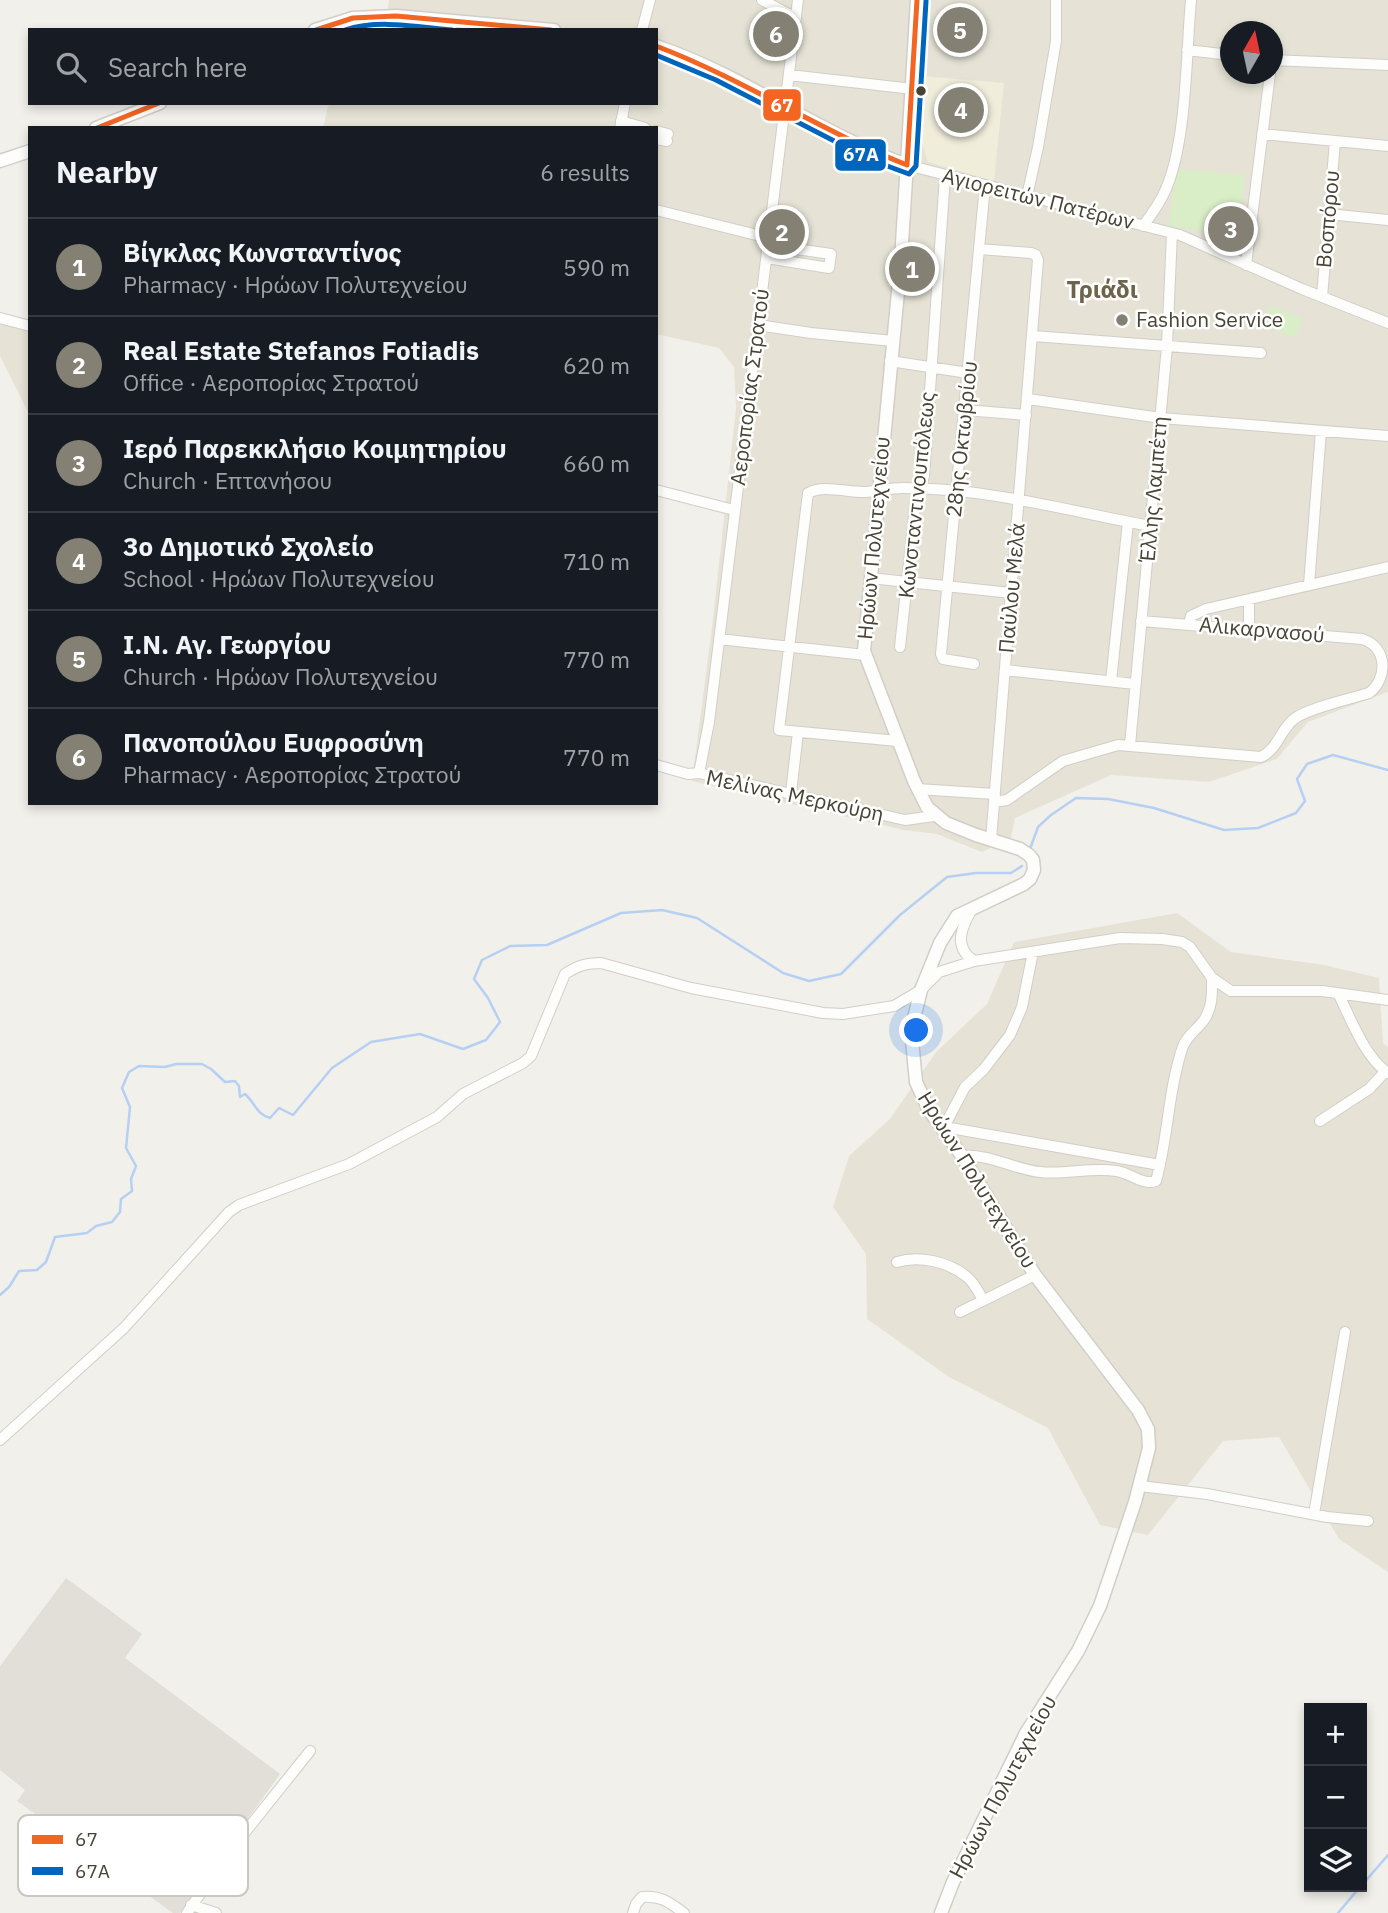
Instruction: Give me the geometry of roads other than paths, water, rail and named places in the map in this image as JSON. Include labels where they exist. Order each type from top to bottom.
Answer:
[{"type":"street","points":[[643,28],[650,0]]},
{"type":"street","points":[[762,0],[796,18]]},
{"type":"street","name":"Αεροπορίας Στρατού","points":[[699,773],[709,722],[798,0]]},
{"type":"street","name":"Ηρώων Πολυτεχνείου","points":[[917,0],[901,260],[864,634],[865,655],[917,789],[934,816],[953,826],[1020,849],[1033,860],[1033,873],[1020,887],[957,916],[950,925],[921,990],[911,1030],[916,1082],[929,1110],[962,1156],[1035,1275],[1138,1410],[1146,1423],[1149,1448],[1140,1486],[1100,1606],[1078,1651],[1026,1733],[953,1882],[941,1913]]},
{"type":"street","points":[[1027,196],[1054,51],[1057,29],[1056,0]]},
{"type":"street","points":[[1143,226],[1167,187],[1175,156],[1191,0]]},
{"type":"street","points":[[322,28],[354,18],[423,18],[532,28]]},
{"type":"street","name":"Αγιορειτών Πατέρων","points":[[658,47],[715,69],[785,107],[906,165],[1172,233],[1388,323]]},
{"type":"street","points":[[1187,50],[1220,54]]},
{"type":"street","points":[[1283,60],[1388,65]]},
{"type":"street","points":[[789,75],[913,89]]},
{"type":"street","points":[[1246,265],[1269,84]]},
{"type":"street","points":[[101,126],[155,105]]},
{"type":"street","points":[[620,125],[625,105]]},
{"type":"street","points":[[1262,134],[1388,146]]},
{"type":"street","name":"Βοσπόρου","points":[[1322,297],[1335,141]]},
{"type":"street","points":[[0,161],[28,152]]},
{"type":"street","name":"Κωνσταντινουπόλεως","points":[[900,647],[915,506],[924,476],[945,176]]},
{"type":"street","name":"28ης Οκτωβρίου","points":[[974,664],[944,660],[941,657],[985,185]]},
{"type":"street","points":[[658,211],[769,241],[831,254],[829,268],[767,258]]},
{"type":"street","points":[[1328,214],[1388,220]]},
{"type":"street","name":"Έλλης Λαμπέτη","points":[[1130,745],[1167,346],[1172,233]]},
{"type":"street","name":"Παύλου Μελά","points":[[979,248],[1031,253],[1037,257],[1028,399],[991,840]]},
{"type":"street","points":[[0,318],[28,325]]},
{"type":"street","points":[[758,325],[892,341]]},
{"type":"street","points":[[1033,335],[1261,353]]},
{"type":"street","points":[[890,361],[968,373]]},
{"type":"street","points":[[1028,399],[1161,418],[1388,436]]},
{"type":"street","points":[[964,410],[1026,415]]},
{"type":"street","points":[[1309,585],[1321,430]]},
{"type":"street","points":[[898,741],[779,730],[807,494],[813,490],[878,491],[920,488],[956,491],[1019,500],[1150,526]]},
{"type":"street","points":[[658,491],[734,510]]},
{"type":"street","points":[[1111,681],[1128,522]]},
{"type":"street","points":[[1189,624],[1190,618],[1199,612],[1386,567],[1388,556]]},
{"type":"street","points":[[870,578],[1012,593]]},
{"type":"street","points":[[1249,600],[1249,629]]},
{"type":"street","name":"Αλικαρνασού","points":[[1130,745],[1261,757],[1274,748],[1288,724],[1298,716],[1376,689],[1383,679],[1385,669],[1385,659],[1380,649],[1362,639],[1141,621]]},
{"type":"street","points":[[719,639],[865,655]]},
{"type":"street","points":[[1005,670],[1135,684]]},
{"type":"street","points":[[791,793],[798,732]]},
{"type":"street","points":[[917,789],[1007,800],[1063,761],[1113,746],[1130,745]]},
{"type":"street","name":"Μελίνας Μερκούρη","points":[[658,766],[905,820],[934,816]]},
{"type":"street","points":[[972,909],[962,926],[960,945],[974,961]]},
{"type":"street","points":[[0,1440],[124,1328],[229,1212],[239,1205],[349,1164],[437,1117],[480,1083],[523,1063],[531,1056],[565,974],[588,963],[601,963],[691,988],[823,1013],[843,1014],[894,1006],[921,990],[939,972],[974,961],[1120,938],[1162,939],[1182,942],[1190,947],[1212,978],[1231,991],[1338,993],[1388,1000]]},
{"type":"street","points":[[1033,952],[1023,1007],[1010,1035],[984,1069],[965,1087],[943,1129],[1160,1165]]},
{"type":"street","points":[[962,1156],[994,1158],[1040,1172],[1120,1171],[1151,1183],[1156,1181],[1172,1084],[1183,1046],[1208,1013],[1212,978]]},
{"type":"street","points":[[1320,1121],[1369,1089],[1386,1072],[1355,1030],[1338,993]]},
{"type":"street","points":[[897,1262],[908,1259],[941,1263],[968,1278],[984,1300]]},
{"type":"street","points":[[960,1312],[1035,1275]]},
{"type":"street","points":[[1314,1514],[1345,1332]]},
{"type":"street","points":[[1140,1486],[1207,1494],[1368,1521]]},
{"type":"street","points":[[248,1828],[310,1751]]},
{"type":"street","points":[[633,1913],[642,1897],[654,1896],[661,1897],[684,1913]]},
{"type":"street","points":[[189,1909],[216,1913]]},
{"type":"waterway","points":[[1030,849],[1038,827],[1076,798],[1108,799],[1154,808],[1224,830],[1258,828],[1296,813],[1305,801],[1297,779],[1307,764],[1333,755],[1388,770]]},
{"type":"waterway","points":[[0,1295],[19,1271],[37,1270],[46,1262],[55,1237],[87,1233],[96,1226],[112,1222],[120,1212],[121,1199],[132,1191],[131,1179],[136,1166],[126,1148],[130,1107],[122,1088],[129,1072],[139,1066],[202,1064],[225,1082],[235,1081],[239,1086],[240,1097],[245,1094],[265,1116],[270,1118],[279,1108],[293,1115],[332,1068],[371,1042],[420,1034],[463,1049],[486,1040],[500,1022],[488,998],[474,979],[482,960],[510,946],[547,945],[621,913],[662,910],[697,918],[783,973],[809,981],[841,974],[900,915],[947,877],[976,873],[1011,873],[1022,866]]},
{"type":"waterway","points":[[1367,1879],[1388,1855]]},
{"type":"waterway","points":[[1338,1913],[1356,1892]]},
{"type":"place","name":"Ι.Ν. Αγ. Γεωργίου","points":[[960,30]]},
{"type":"place","name":"Πανοπούλου Ευφροσύνη","points":[[776,34]]},
{"type":"place","name":"3ο Δημοτικό Σχολείο","points":[[961,110]]},
{"type":"place","name":"Ιερό Παρεκκλήσιο Κοιμητηρίου","points":[[1231,229]]},
{"type":"place","name":"Real Estate Stefanos Fotiadis","points":[[782,232]]},
{"type":"place","name":"Βίγκλας Κωνσταντίνος","points":[[912,269]]},
{"type":"place","name":"Fashion Service","points":[[1122,320]]},
{"type":"district","name":"Τριάδι","points":[[1102,290]]}]
